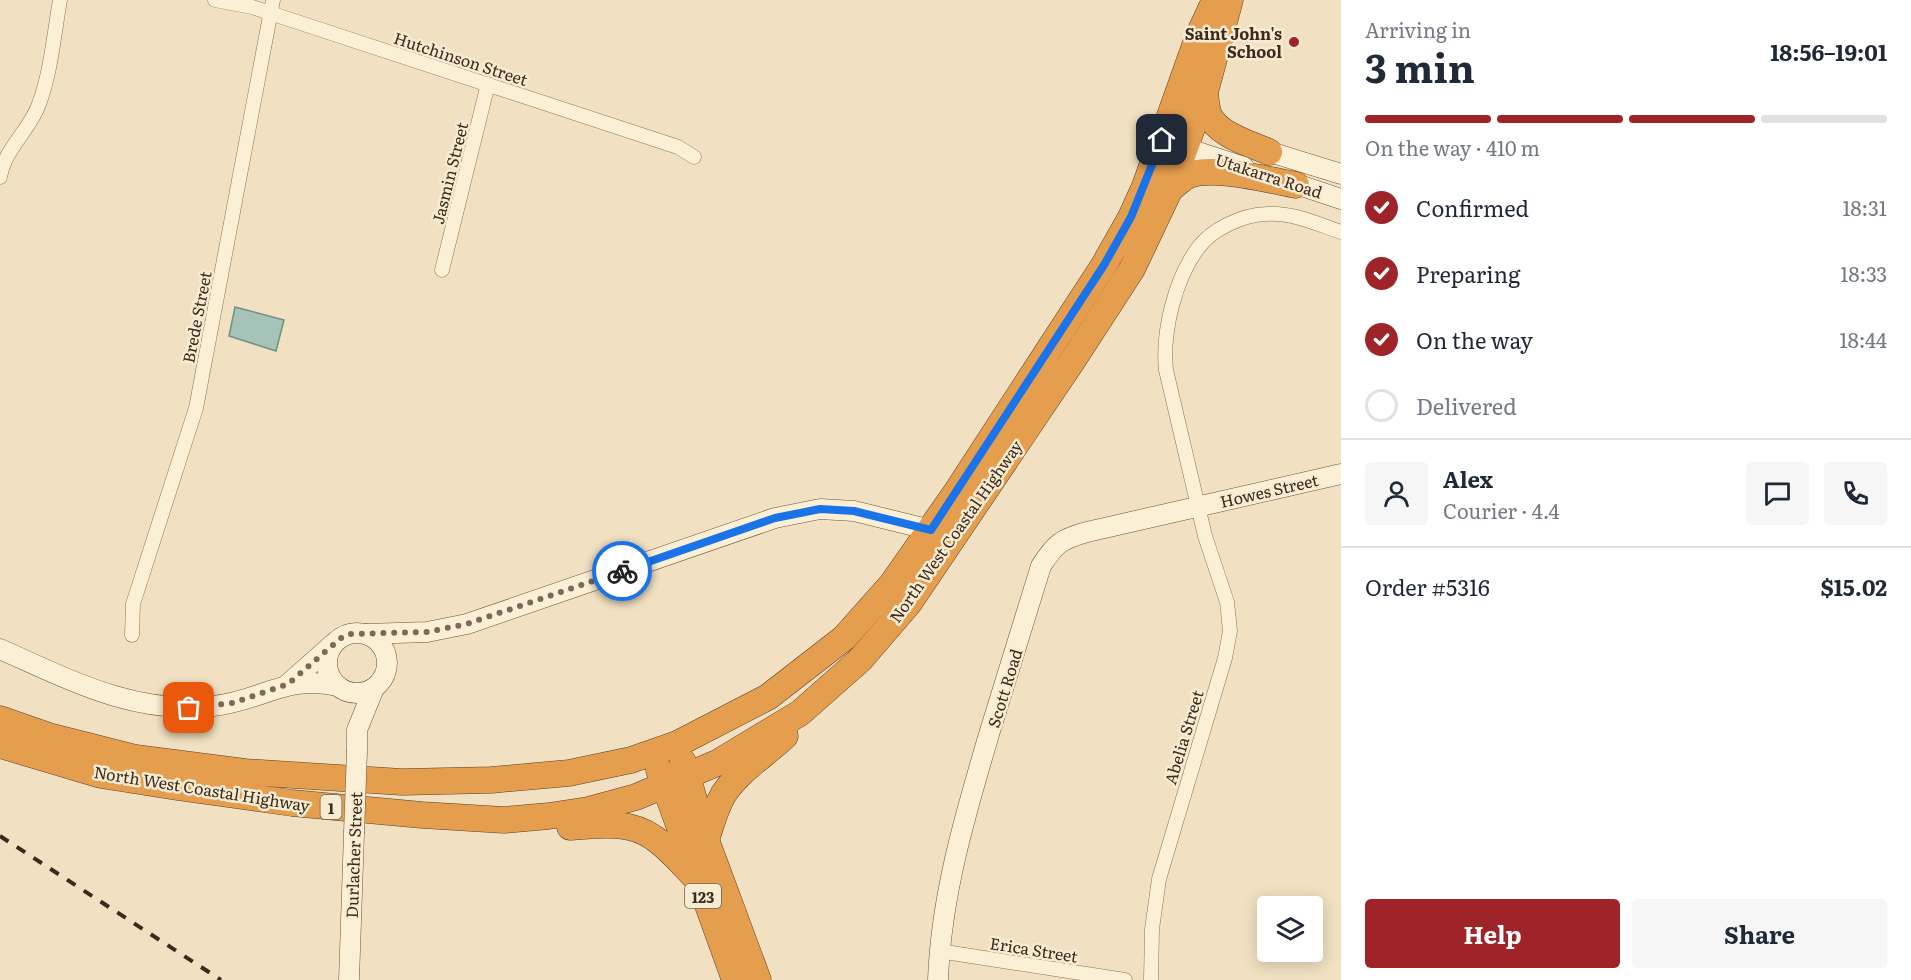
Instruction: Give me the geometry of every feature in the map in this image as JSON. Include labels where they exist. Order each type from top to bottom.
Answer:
[{"type":"highway","name":"North West Coastal Highway","points":[[0,745],[101,775],[177,787],[292,803],[504,820],[588,810],[636,797],[717,763],[800,713],[860,660],[909,603],[1132,269],[1170,189],[1178,132],[1198,37],[1215,0]]},
{"type":"highway","name":"North West Coastal Highway","points":[[0,719],[49,736],[136,758],[245,772],[402,782],[491,780],[569,773],[631,760],[677,744],[768,697],[844,638],[892,584],[931,530],[1104,265],[1178,132],[1205,92],[1230,0]]},
{"type":"highway","points":[[1205,92],[1207,110],[1212,122],[1225,132],[1269,152]]},
{"type":"highway","points":[[1170,189],[1187,176],[1207,173],[1251,176],[1296,184]]},
{"type":"highway","points":[[706,840],[718,804],[725,792],[742,772],[790,732],[800,713]]},
{"type":"highway","name":"123","points":[[677,744],[676,781],[698,879],[735,980]]},
{"type":"highway","name":"123","points":[[652,753],[676,781],[706,840],[758,980]]},
{"type":"highway","points":[[504,820],[551,828],[609,824],[636,829],[653,837],[698,879]]},
{"type":"street","points":[[0,177],[11,148],[39,107],[45,86],[60,0]]},
{"type":"street","name":"Hutchinson Street","points":[[215,0],[252,7],[271,6],[488,84],[678,147],[694,157]]},
{"type":"street","name":"Brede Street","points":[[132,635],[133,604],[196,408],[271,6]]},
{"type":"street","name":"Jasmin Street","points":[[442,270],[488,84]]},
{"type":"street","name":"Utakarra Road","points":[[1178,132],[1269,152],[1341,174]]},
{"type":"street","name":"Utakarra Road","points":[[1178,132],[1296,184],[1341,199]]},
{"type":"street","name":"Abelia Street","points":[[1151,980],[1152,929],[1158,879],[1225,658],[1230,631],[1227,602],[1197,507],[1166,370],[1164,350],[1166,327],[1185,268],[1199,246],[1216,231],[1239,219],[1265,213],[1294,216],[1341,232]]},
{"type":"street","name":"Howes Street","points":[[1197,507],[1341,474]]},
{"type":"street","name":"Scott Road","points":[[938,980],[939,951],[946,900],[970,797],[1041,566],[1054,546],[1072,536],[1197,507]]},
{"type":"street","points":[[288,684],[334,643],[349,634],[427,632],[467,624],[775,518],[820,509],[863,512],[931,530]]},
{"type":"street","points":[[0,649],[90,689],[137,703],[189,708],[233,703],[288,684],[311,682],[358,693],[374,688],[385,675],[387,658],[380,643],[366,634]]},
{"type":"street","points":[[334,643],[327,658],[327,667],[331,677],[340,687]]},
{"type":"street","name":"Durlacher Street","points":[[340,687],[357,730],[349,980]]},
{"type":"street","name":"Durlacher Street","points":[[357,730],[374,688]]},
{"type":"street","name":"Erica Street","points":[[939,951],[1125,980]]},
{"type":"water","points":[[235,307],[284,320],[276,351],[229,336]]},
{"type":"railway","points":[[0,836],[221,980]]},
{"type":"way so far","points":[[189,708],[233,703],[288,684],[341,638],[349,634],[427,632],[467,624],[622,571]]},
{"type":"place","name":"Saint John's School","points":[[1294,42]]},
{"type":"route","points":[[622,571],[775,518],[820,509],[871,514],[931,530],[1104,265],[1131,217],[1162,140]]}]
